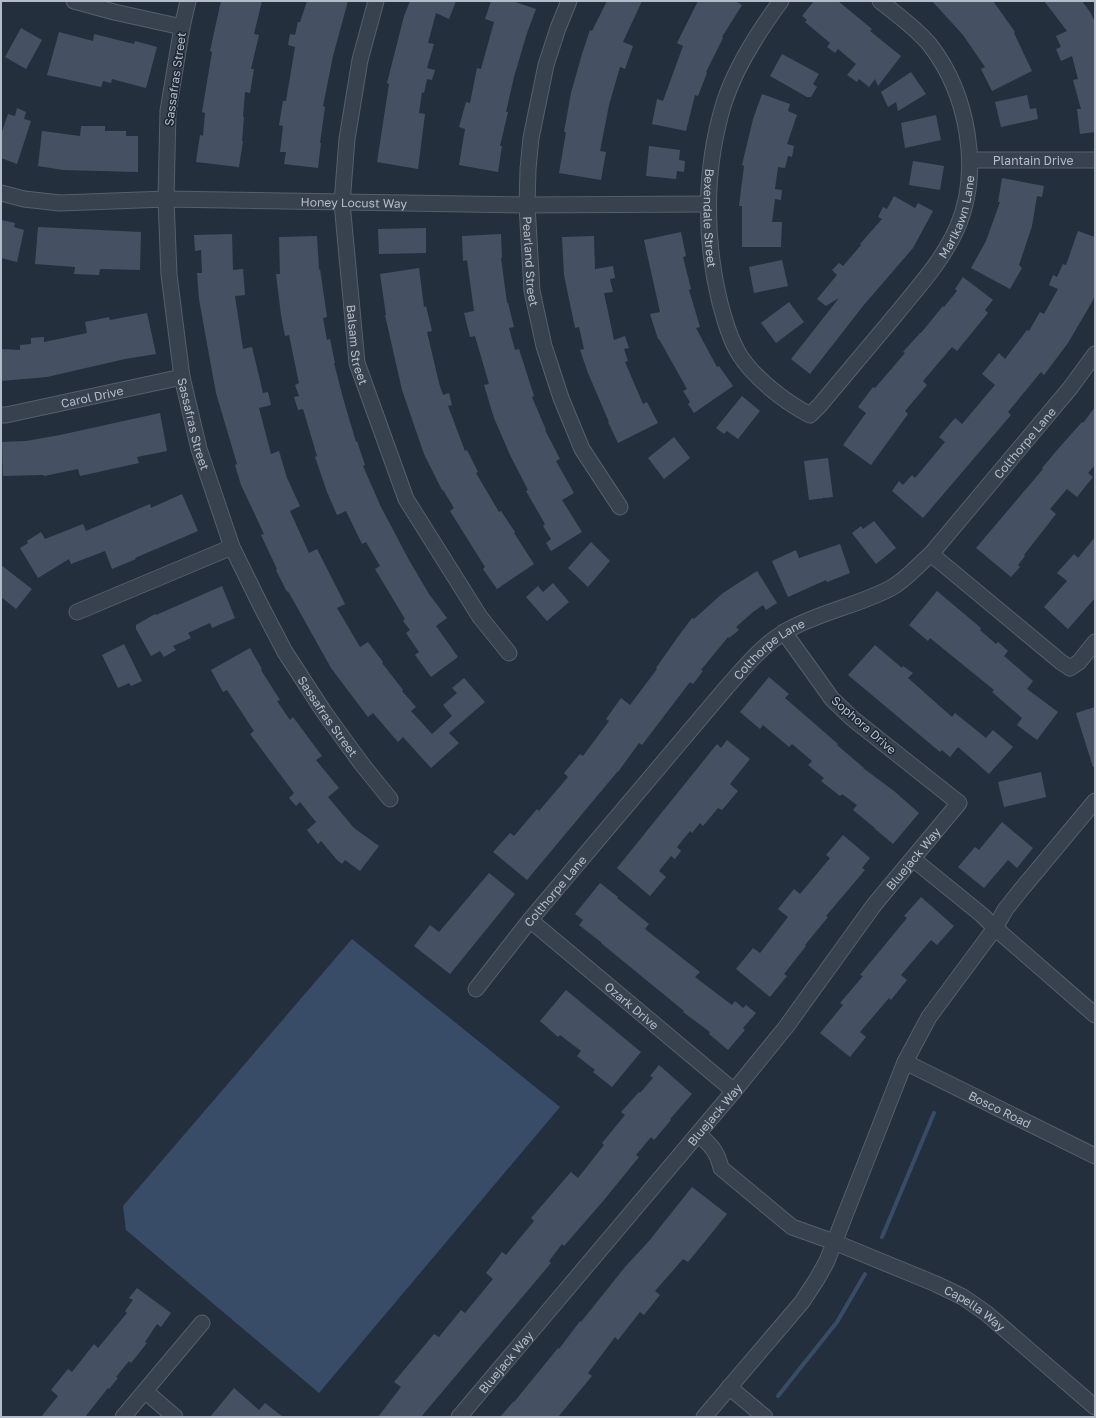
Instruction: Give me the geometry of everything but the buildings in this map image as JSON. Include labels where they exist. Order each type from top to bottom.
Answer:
[{"type":"street","points":[[74,1],[114,12],[182,27]]},
{"type":"street","name":"Sassafras Street","points":[[188,1],[182,27],[168,111],[166,200],[168,275],[182,377],[199,449],[232,547],[260,606],[285,652],[324,712],[360,763],[390,799]]},
{"type":"street","name":"Balsam Street","points":[[376,1],[360,60],[347,140],[342,203],[357,363],[406,499],[480,617],[509,653]]},
{"type":"street","name":"Pearland Street","points":[[569,1],[558,28],[546,65],[538,101],[528,169],[527,205],[532,291],[544,346],[561,398],[582,449],[620,507]]},
{"type":"street","name":"Bexendale Street","points":[[781,1],[766,21],[748,51],[734,78],[724,103],[712,159],[708,204],[709,240],[712,266],[724,318],[732,340],[740,355],[759,377],[782,397],[810,415]]},
{"type":"street","name":"Marlkawn Lane","points":[[810,415],[820,406],[936,265],[957,228],[965,206],[971,160],[964,116],[949,76],[929,44],[880,1]]},
{"type":"street","name":"Plantain Drive","points":[[971,160],[1095,160]]},
{"type":"street","name":"Honey Locust Way","points":[[1,193],[24,199],[60,203],[166,200],[527,205],[708,204]]},
{"type":"street","name":"Colthorpe Lane","points":[[476,989],[530,920],[726,688],[759,652],[784,632],[797,625],[869,598],[892,587],[931,554],[1071,387],[1095,354]]},
{"type":"street","name":"Carol Drive","points":[[1,415],[182,377]]},
{"type":"street","points":[[77,612],[232,547]]},
{"type":"street","points":[[931,554],[1070,668],[1079,662],[1095,642]]},
{"type":"street","name":"Sophora Drive","points":[[784,632],[832,699],[853,719],[960,803]]},
{"type":"street","points":[[704,1417],[802,1302],[817,1279],[827,1261],[905,1062],[929,1017],[995,928],[1005,910],[1095,801]]},
{"type":"street","name":"Bluejack Way","points":[[459,1417],[734,1091],[786,1027],[874,905],[960,803]]},
{"type":"street","points":[[913,859],[982,915],[1095,1015]]},
{"type":"street","name":"Ozark Drive","points":[[530,920],[734,1091]]},
{"type":"street","name":"Bosco Road","points":[[905,1062],[1095,1156]]},
{"type":"street","name":"Capella Way","points":[[698,1134],[713,1148],[719,1157],[721,1168],[792,1228],[834,1242],[936,1284],[963,1297],[986,1313],[1095,1407]]},
{"type":"street","points":[[123,1417],[202,1323]]},
{"type":"street","points":[[729,1387],[765,1417]]},
{"type":"street","points":[[145,1391],[175,1417]]},
{"type":"water","points":[[352,939],[560,1107],[319,1393],[126,1230],[123,1206]]},
{"type":"waterway","points":[[882,1237],[934,1113]]},
{"type":"waterway","points":[[778,1396],[837,1322],[865,1274]]}]
